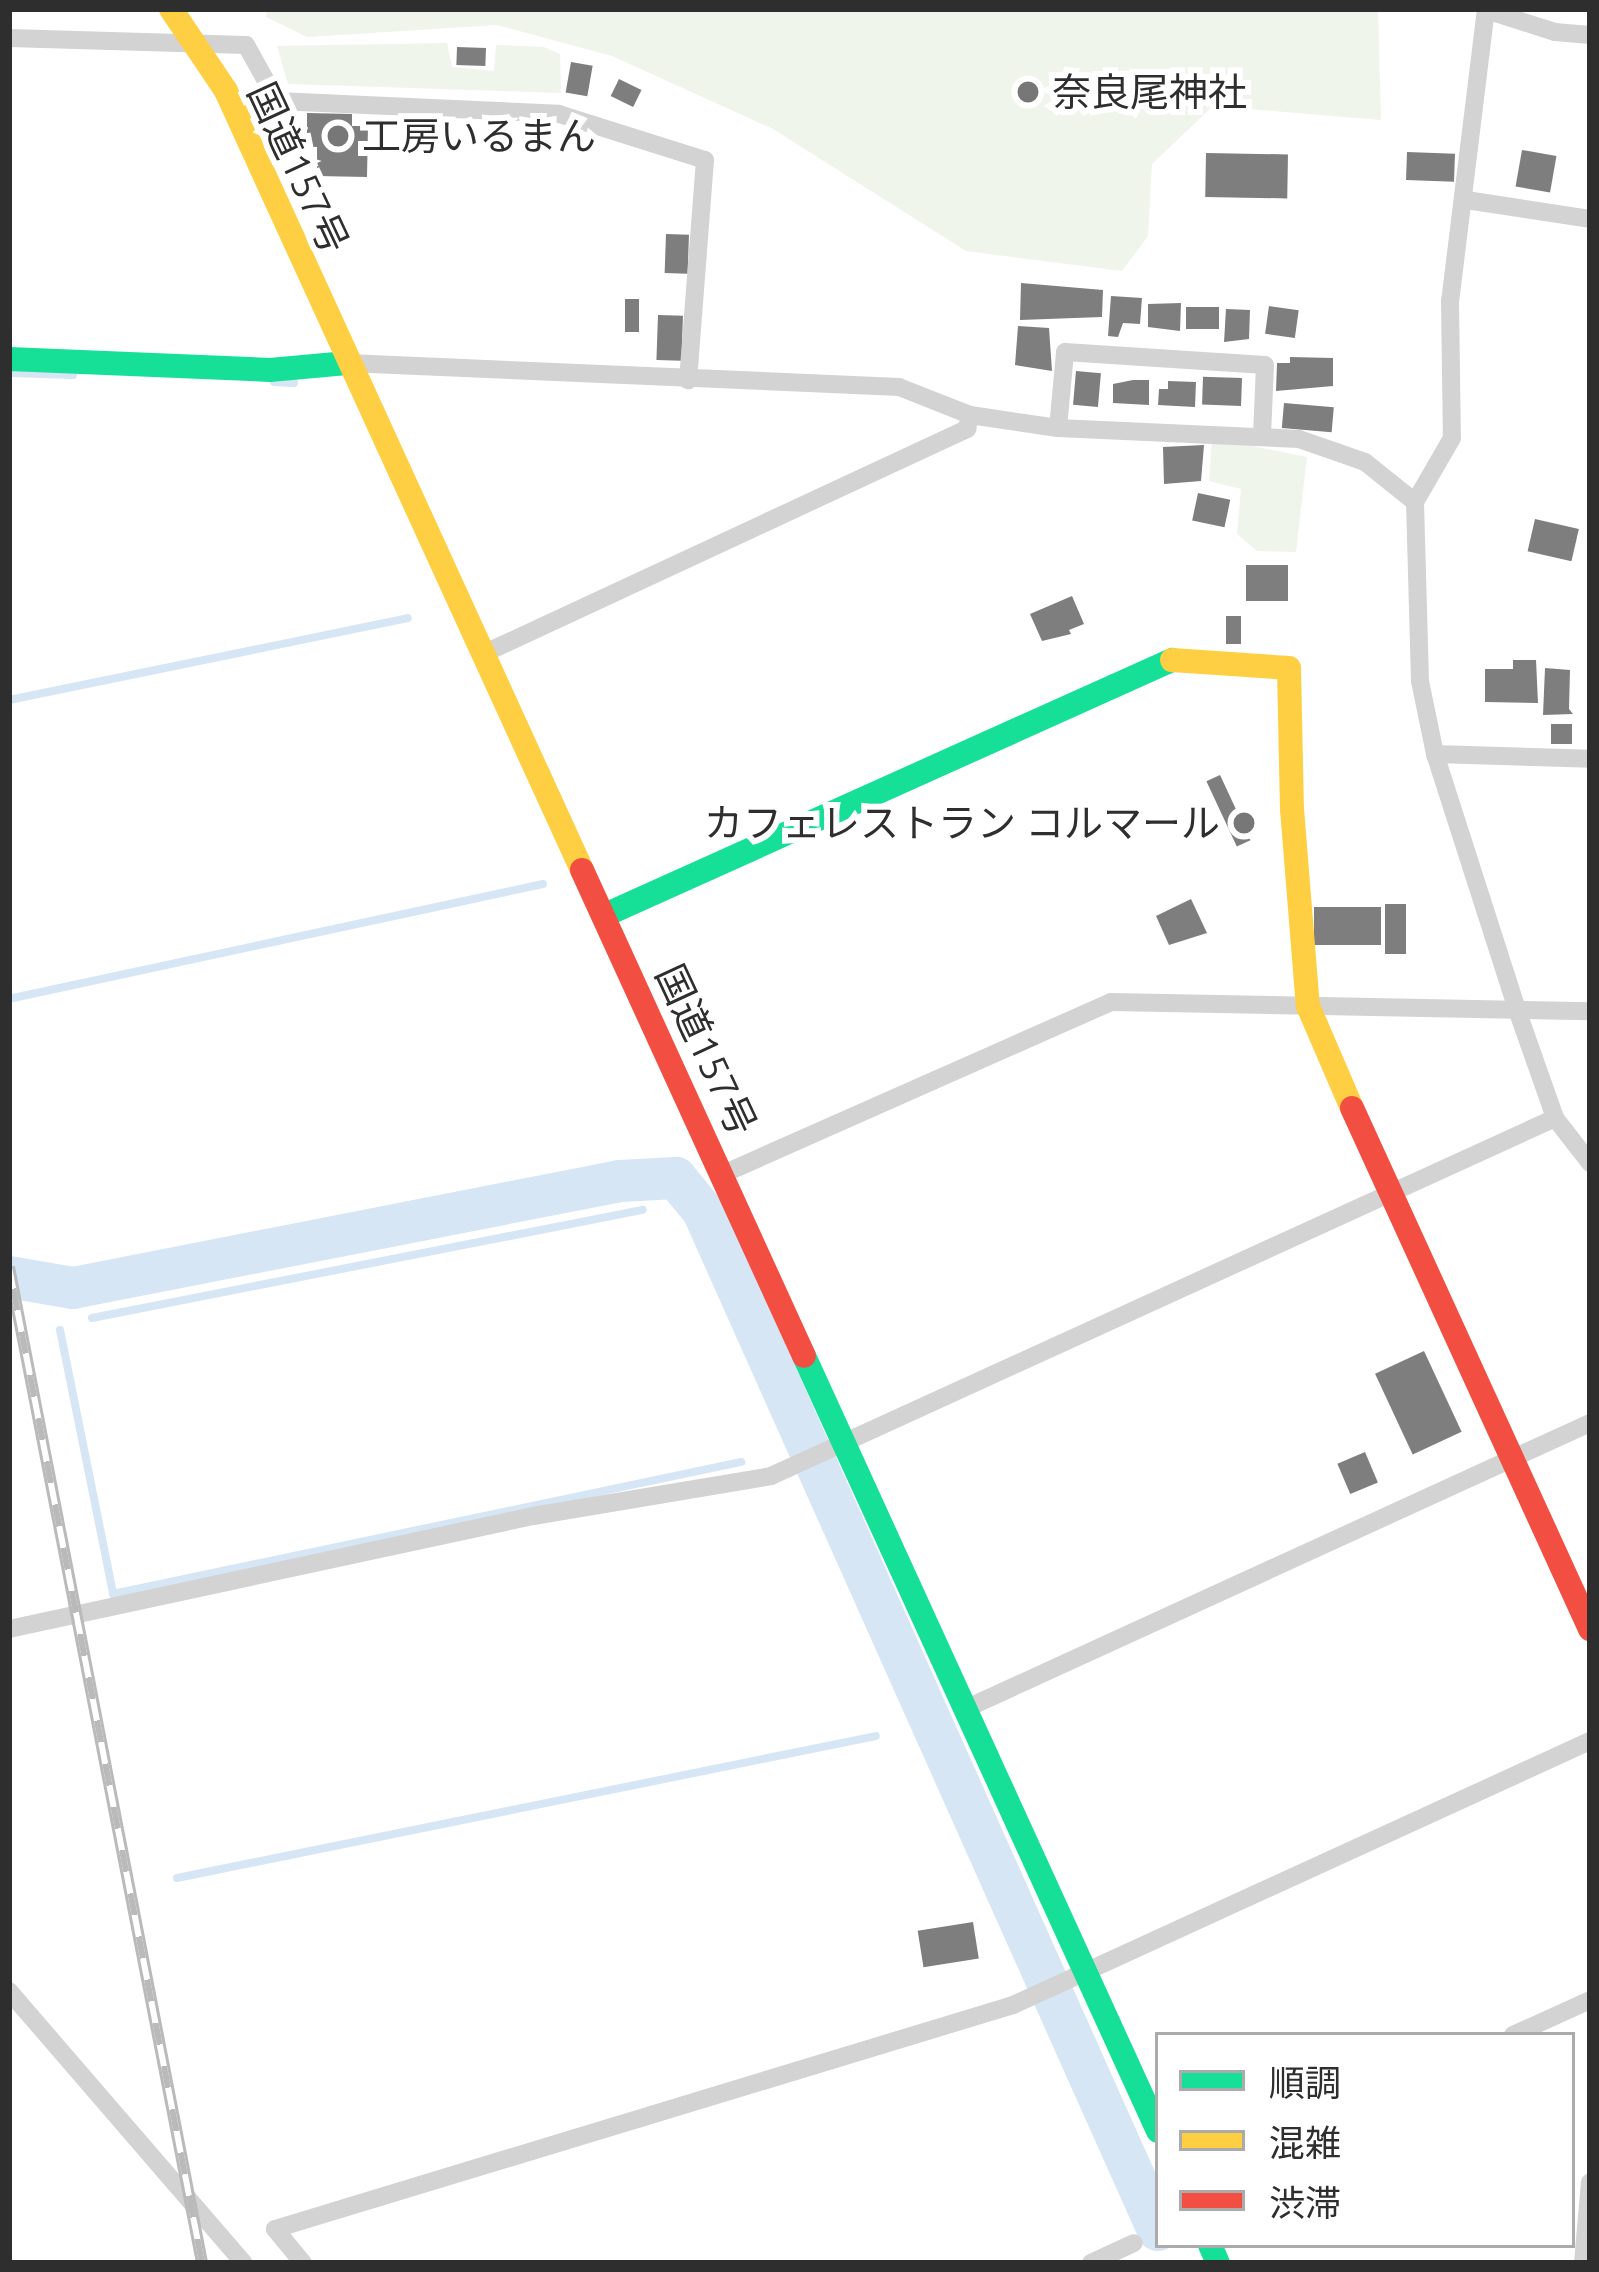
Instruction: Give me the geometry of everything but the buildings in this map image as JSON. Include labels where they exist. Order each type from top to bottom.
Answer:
[{"type":"main road","name":"国道157号","points":[[171,9],[226,91],[723,1174],[835,1446],[964,1709],[1155,2124]]},
{"type":"main road","points":[[9,358],[270,370],[347,363]]},
{"type":"main road","points":[[604,915],[1168,660],[1289,668],[1292,808],[1308,1006],[1388,1194],[1590,1628]]},
{"type":"street","points":[[1590,35],[1555,32],[1486,9],[1450,301],[1452,438],[1415,502],[1420,681],[1435,754],[1555,1118],[1590,1163]]},
{"type":"street","points":[[9,38],[246,45],[277,101],[559,114],[705,160],[688,380]]},
{"type":"street","points":[[1466,200],[1590,219]]},
{"type":"street","points":[[1058,428],[1065,352],[1265,365],[1262,436]]},
{"type":"street","points":[[347,363],[899,387],[970,415],[1058,428],[1299,439],[1365,462],[1415,502]]},
{"type":"street","points":[[484,653],[967,429],[970,415]]},
{"type":"street","points":[[1435,754],[1590,759]]},
{"type":"street","points":[[723,1174],[1111,1003],[1590,1010]]},
{"type":"street","points":[[9,1629],[533,1516],[771,1476],[1555,1118]]},
{"type":"street","points":[[964,1709],[1590,1423]]},
{"type":"street","points":[[303,2263],[275,2229],[1013,2005],[1590,1742]]},
{"type":"street","points":[[9,1991],[244,2263]]},
{"type":"street","points":[[1520,2032],[1590,2000]]},
{"type":"street","points":[[1583,2263],[1590,2182]]},
{"type":"street","points":[[1091,2263],[1134,2243]]},
{"type":"shaded area","points":[[267,9],[1378,9],[1381,120],[1213,106],[1152,164],[1148,236],[1122,271],[966,251],[773,129],[612,56],[497,25],[307,37],[266,17]]},
{"type":"shaded area","points":[[447,43],[452,67],[494,71],[496,45],[544,47],[560,54],[561,93],[288,84],[277,46]]},
{"type":"shaded area","points":[[1212,438],[1307,457],[1296,552],[1257,551],[1237,534],[1241,489],[1209,481]]},
{"type":"waterway","points":[[9,373],[73,375]]},
{"type":"waterway","points":[[274,382],[294,383]]},
{"type":"waterway","points":[[9,700],[408,618]]},
{"type":"waterway","points":[[13,998],[543,884]]},
{"type":"waterway","points":[[9,1277],[73,1288],[620,1181],[676,1178],[703,1211],[1155,2223]]},
{"type":"waterway","points":[[92,1318],[642,1210]]},
{"type":"waterway","points":[[60,1330],[113,1594],[741,1462]]},
{"type":"waterway","points":[[177,1878],[876,1736]]},
{"type":"railway","points":[[9,1267],[202,2263]]},
{"type":"traffic: fast","points":[[9,359],[270,370],[347,363]]},
{"type":"traffic: fast","points":[[605,915],[1172,660]]},
{"type":"traffic: fast","points":[[804,1356],[1155,2124]]},
{"type":"traffic: fast","points":[[1211,2248],[1218,2263]]},
{"type":"traffic: slow","points":[[171,9],[226,91],[582,870]]},
{"type":"traffic: slow","points":[[1172,660],[1289,668],[1292,809],[1308,1006],[1352,1108]]},
{"type":"traffic: jam","points":[[582,870],[804,1356]]},
{"type":"traffic: jam","points":[[1352,1108],[1590,1629]]},
{"type":"place","name":"奈良尾神社","points":[[1028,92]]},
{"type":"place","name":"工房いるまん","points":[[338,136]]},
{"type":"place","name":"カフェレストラン コルマール","points":[[1244,823]]}]
